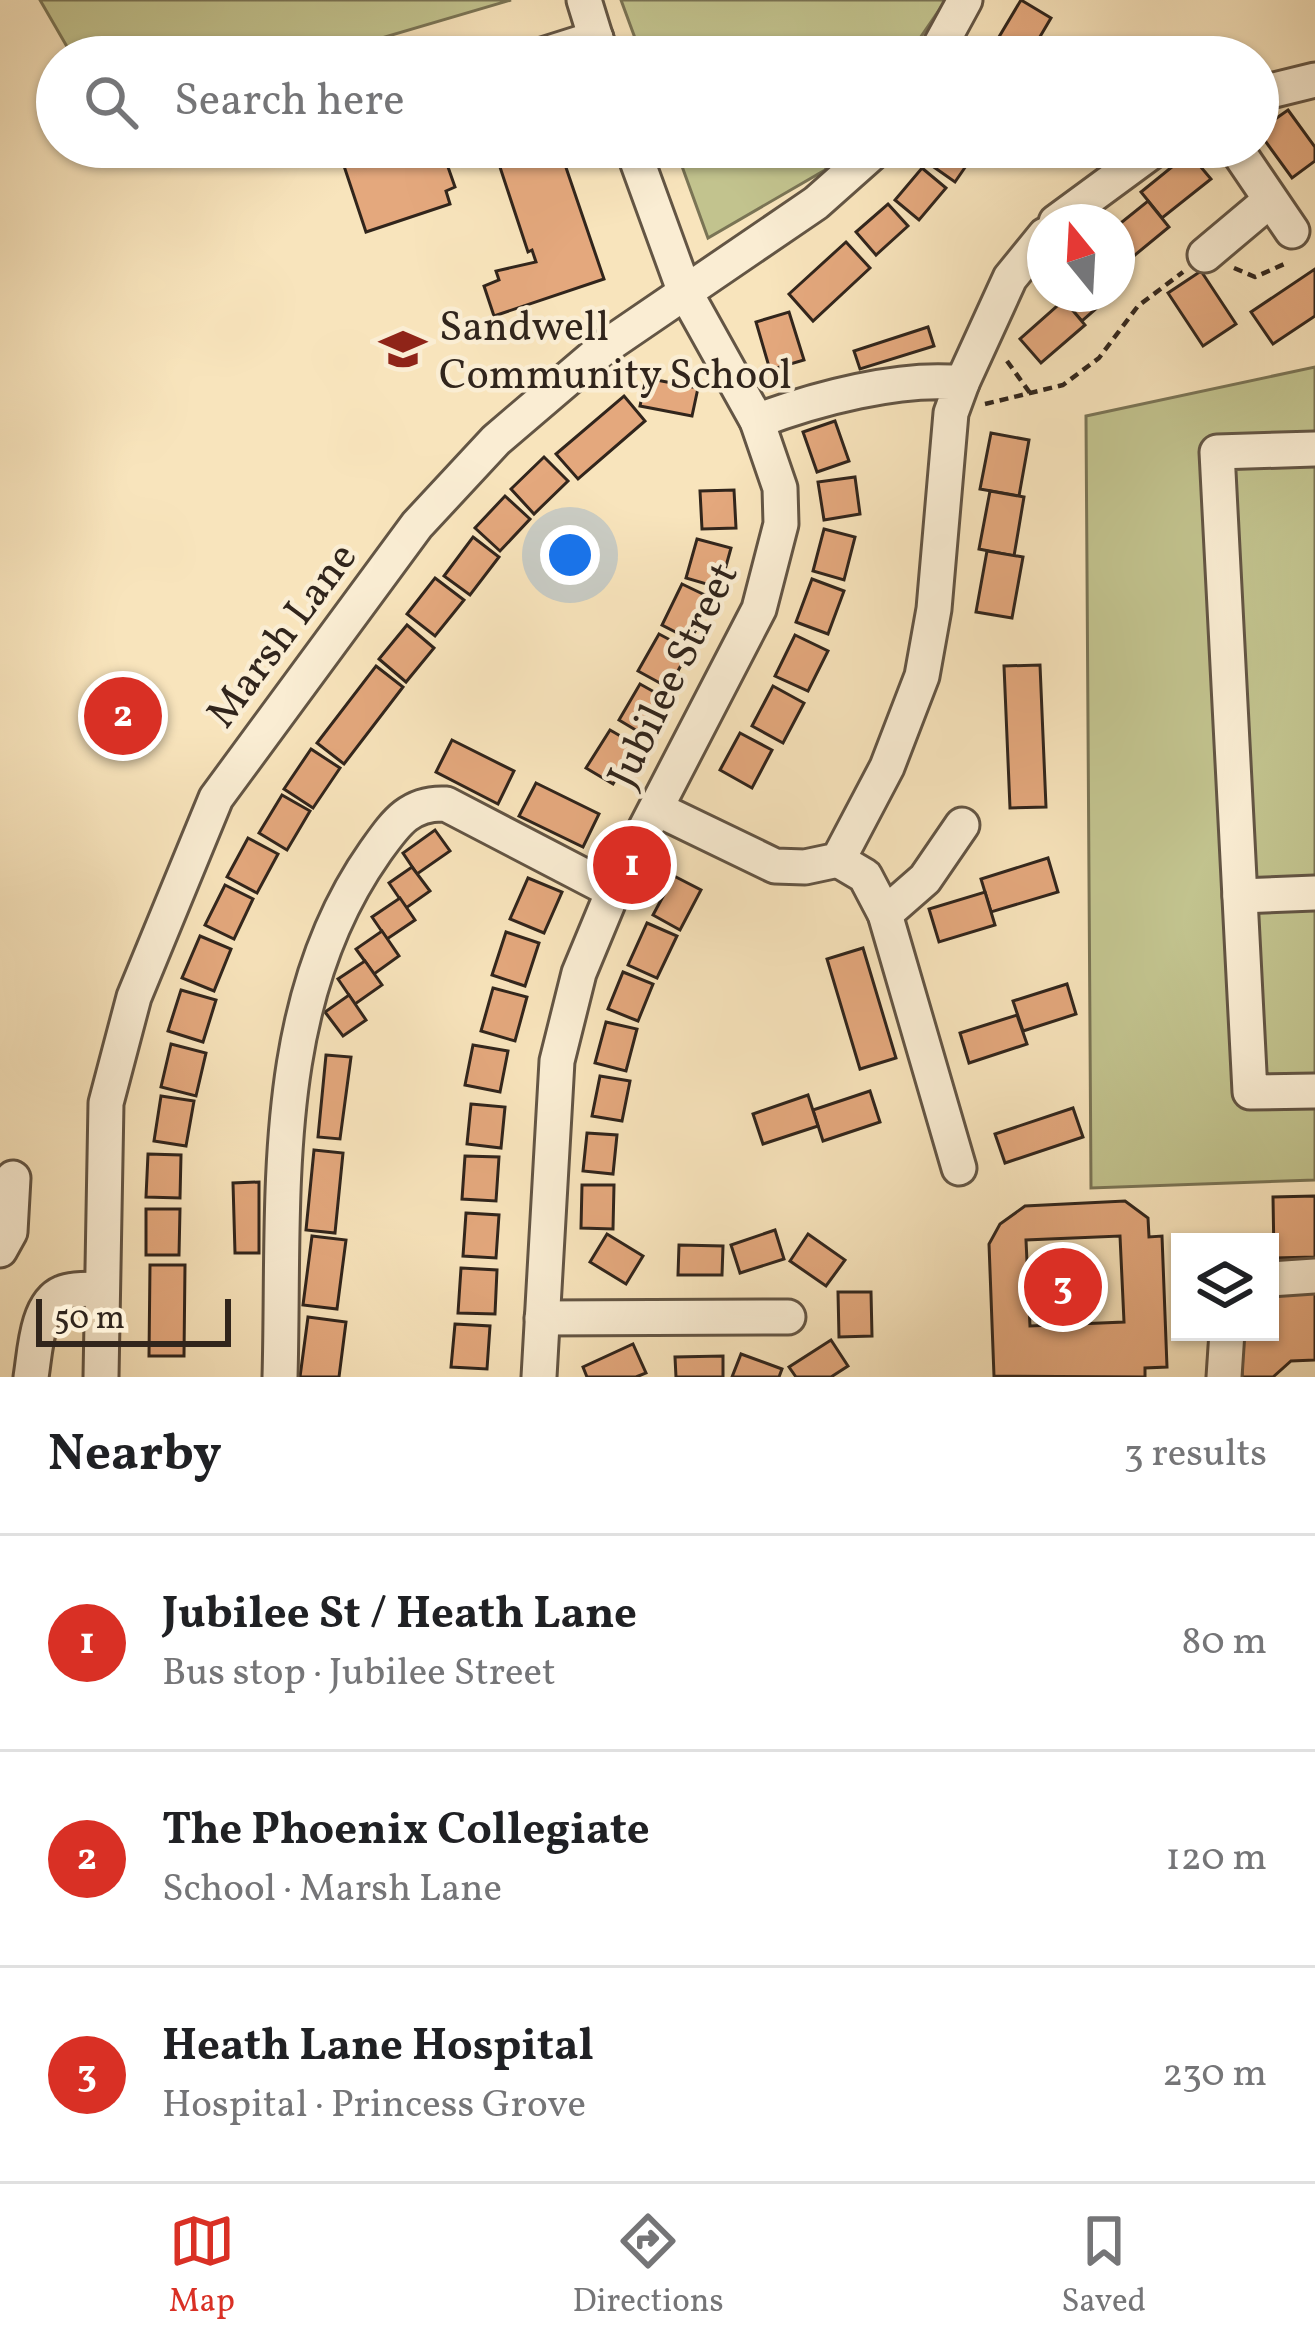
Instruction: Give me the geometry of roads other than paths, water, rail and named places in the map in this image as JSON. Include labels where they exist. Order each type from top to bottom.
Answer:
[{"type":"street","points":[[584,0],[595,36]]},
{"type":"street","points":[[945,36],[965,0]]},
{"type":"street","points":[[1279,89],[1315,80]]},
{"type":"street","name":"Jubilee Street","points":[[539,1377],[557,1061],[579,973],[613,891],[759,609],[781,524],[780,488],[758,421],[684,290],[640,168]]},
{"type":"street","name":"Marsh Lane","points":[[100,1377],[106,1103],[134,997],[216,798],[433,508],[496,440],[604,347],[817,203],[856,168]]},
{"type":"street","points":[[1080,204],[1129,168]]},
{"type":"street","points":[[1248,168],[1297,243]]},
{"type":"street","points":[[1205,255],[1268,202]]},
{"type":"street","points":[[838,860],[886,767],[922,676],[934,609],[956,398],[1010,278],[1027,257]]},
{"type":"street","points":[[758,421],[789,409],[930,379],[956,398]]},
{"type":"street","points":[[1315,449],[1217,452],[1250,1093],[1315,1091]]},
{"type":"street","points":[[280,1377],[292,1062],[316,968],[361,872],[400,817],[425,803],[446,804],[613,891]]},
{"type":"street","points":[[657,809],[775,866],[805,867],[838,860],[865,876],[885,914],[959,1168]]},
{"type":"street","points":[[885,914],[925,879],[962,825]]},
{"type":"street","points":[[1240,896],[1315,893]]},
{"type":"street","points":[[0,1250],[10,1232],[13,1178]]},
{"type":"street","points":[[1279,1278],[1315,1276]]},
{"type":"street","points":[[31,1377],[52,1299],[64,1292],[102,1289]]},
{"type":"street","points":[[542,1318],[788,1317]]},
{"type":"street","points":[[1224,1377],[1226,1341]]},
{"type":"place","name":"Sandwell Community School","points":[[403,349]]},
{"type":"place","name":"The Phoenix Collegiate","points":[[123,716]]},
{"type":"place","name":"Jubilee St / Heath Lane","points":[[632,865]]},
{"type":"place","name":"Heath Lane Hospital","points":[[1063,1287]]}]
